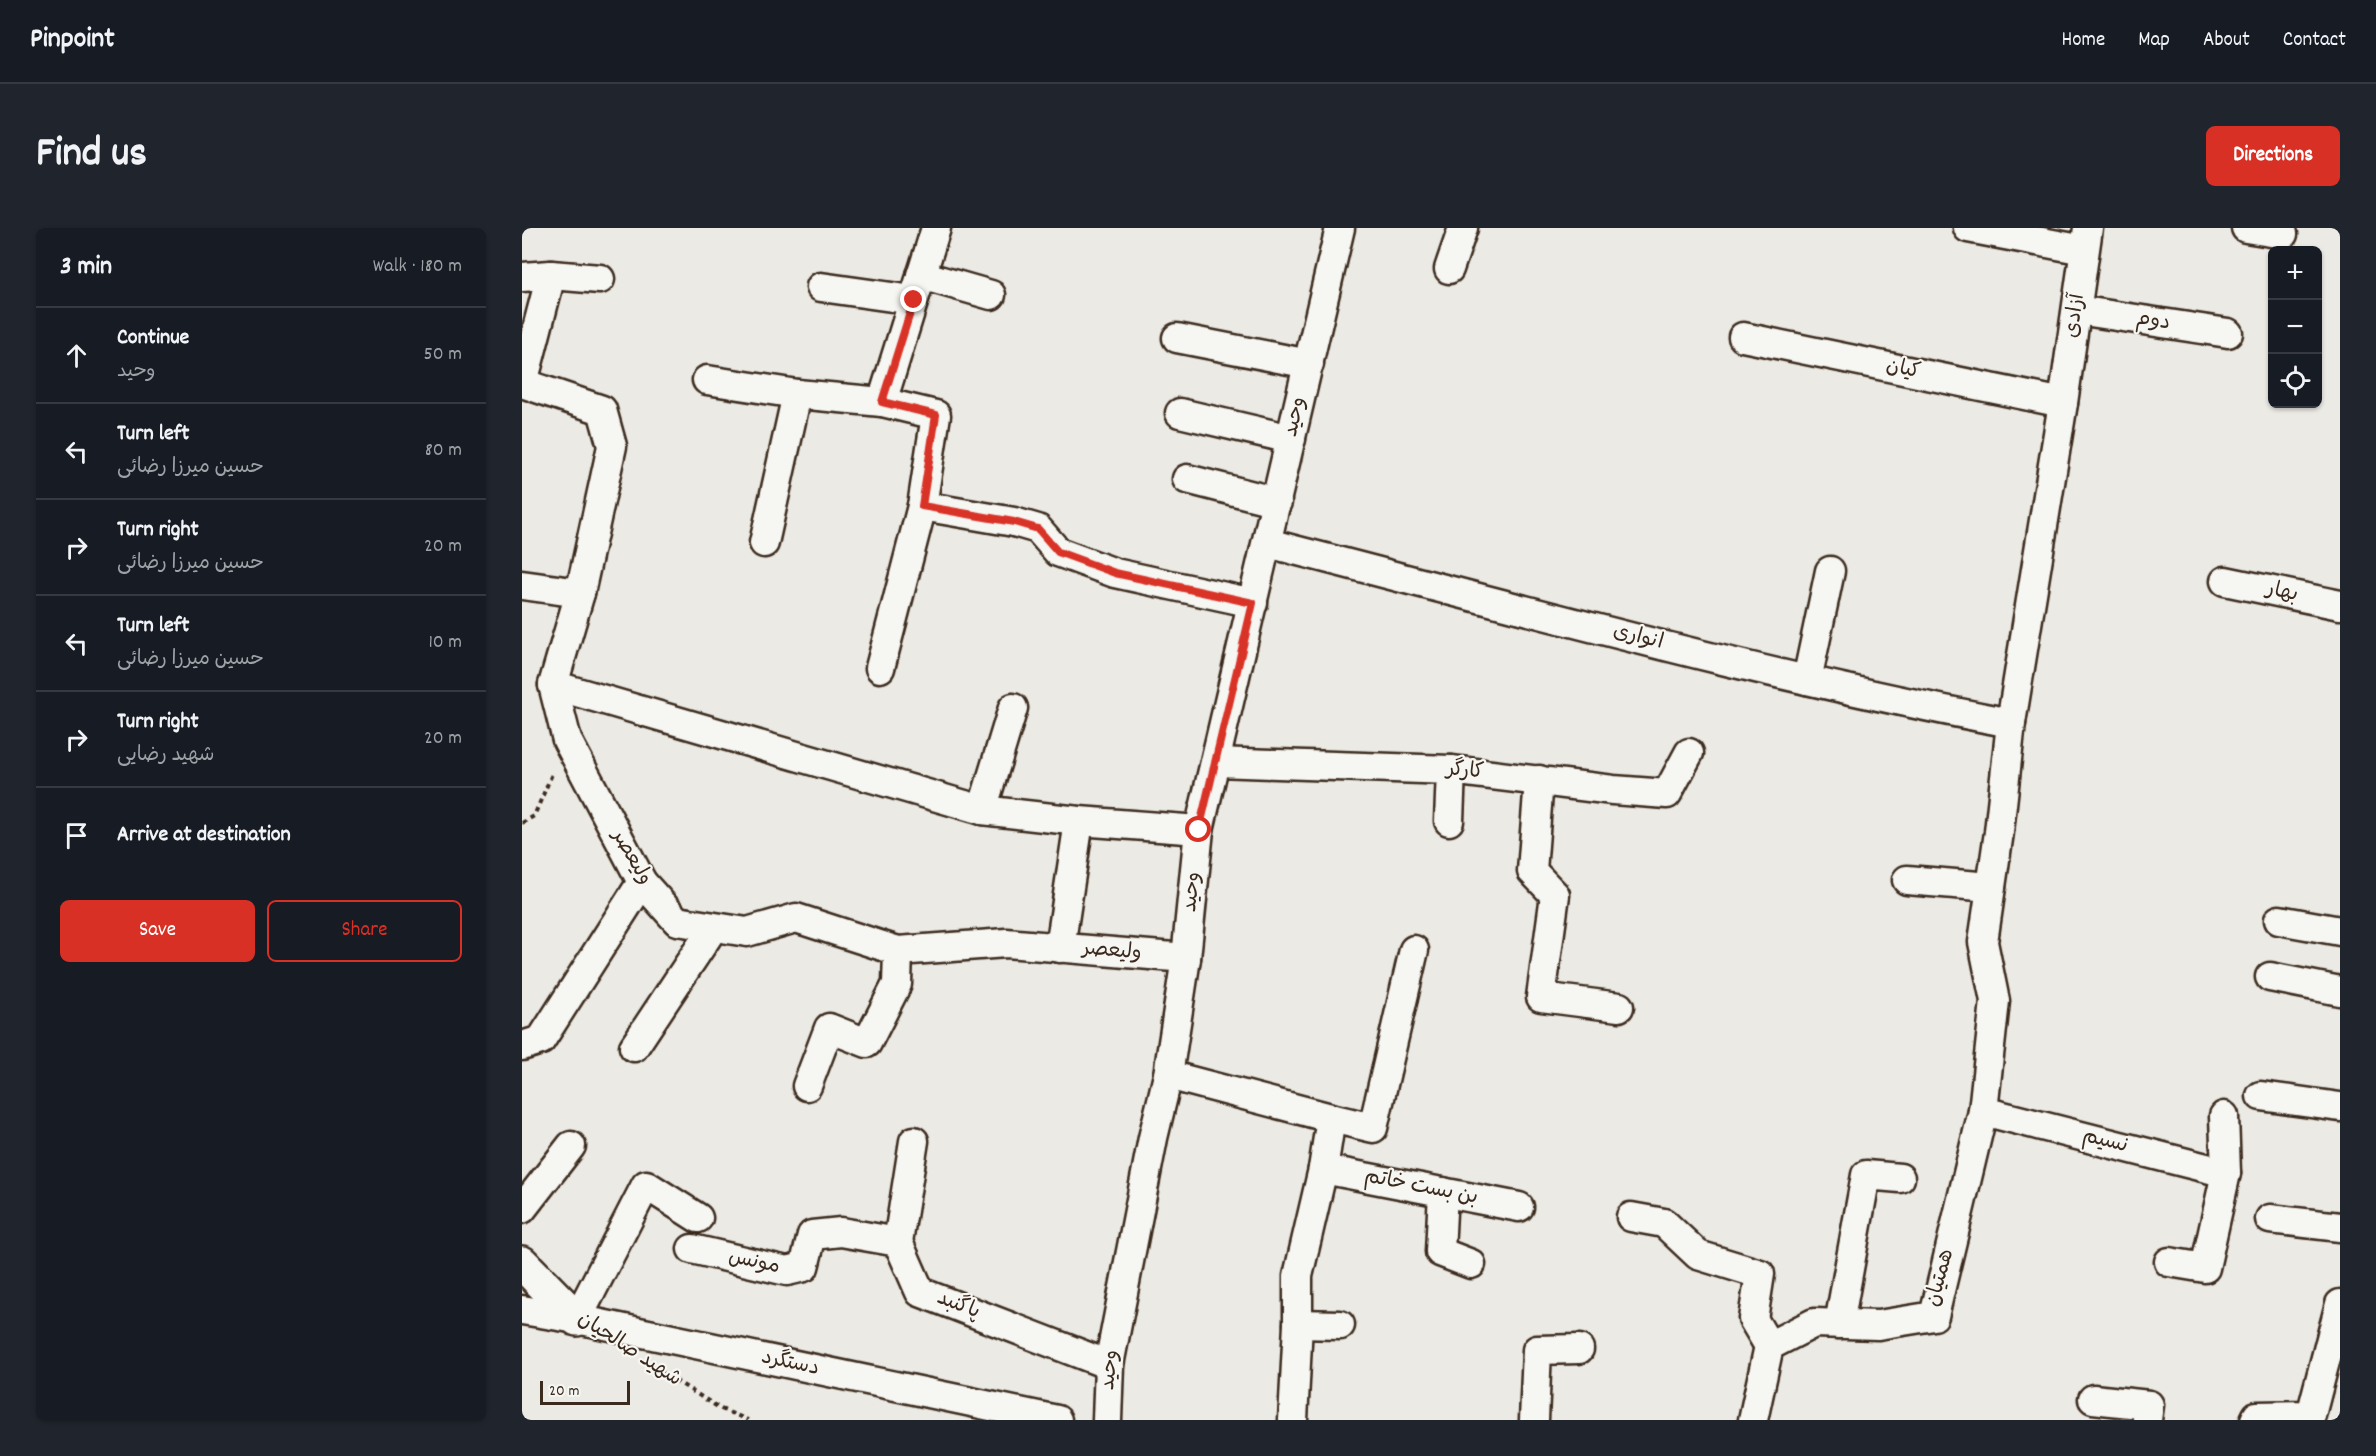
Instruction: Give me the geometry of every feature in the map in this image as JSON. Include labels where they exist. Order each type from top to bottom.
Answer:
[{"type":"street","points":[[882,402],[936,228]]},
{"type":"street","name":"وحید","points":[[1107,1420],[1109,1365],[1153,1138],[1168,1075],[1186,958],[1199,830],[1340,228]]},
{"type":"street","points":[[1449,269],[1463,228]]},
{"type":"street","points":[[1968,228],[2086,239]]},
{"type":"street","points":[[2246,228],[2283,234]]},
{"type":"street","name":"آزادی","points":[[2011,723],[2063,403],[2086,239]]},
{"type":"street","points":[[551,275],[523,383],[603,410],[612,446],[580,593],[553,685],[982,810],[1079,821],[1199,830]]},
{"type":"street","points":[[522,277],[551,275],[600,279]]},
{"type":"street","points":[[820,287],[917,288],[991,295]]},
{"type":"street","name":"دوم","points":[[2077,310],[2228,333]]},
{"type":"street","name":"کیان","points":[[1743,337],[2063,403]]},
{"type":"street","points":[[1177,338],[1309,364]]},
{"type":"street","points":[[707,380],[797,394],[882,402],[936,415],[922,506],[880,668]]},
{"type":"street","points":[[764,543],[797,394]]},
{"type":"street","points":[[1180,413],[1291,439]]},
{"type":"street","points":[[1187,479],[1277,502]]},
{"type":"street","points":[[922,506],[1014,522],[1038,529],[1058,552],[1115,573],[1253,603]]},
{"type":"street","name":"انواری","points":[[1267,543],[1807,680],[1930,708],[2011,723]]},
{"type":"street","points":[[1807,680],[1830,571]]},
{"type":"street","name":"بهار","points":[[2225,581],[2340,605]]},
{"type":"street","points":[[522,585],[580,593]]},
{"type":"street","name":"ولیعصر","points":[[553,685],[567,740],[642,882],[677,921],[747,932],[796,918],[898,951],[1006,943],[1186,958]]},
{"type":"street","points":[[982,810],[1013,708]]},
{"type":"street","name":"همتیان","points":[[1769,1346],[1814,1323],[1878,1325],[1934,1316],[1983,1111],[1995,1001],[1983,942],[2011,723]]},
{"type":"street","name":"کارگر","points":[[1216,762],[1451,770],[1613,790],[1667,794],[1689,753]]},
{"type":"street","points":[[1449,821],[1451,770]]},
{"type":"street","points":[[1539,780],[1532,871],[1555,895],[1541,997],[1619,1007]]},
{"type":"street","points":[[1060,948],[1079,821]]},
{"type":"street","points":[[1907,880],[1991,887]]},
{"type":"street","points":[[522,1046],[541,1040],[642,882]]},
{"type":"street","points":[[2279,920],[2340,931]]},
{"type":"street","points":[[634,1047],[713,928]]},
{"type":"street","points":[[1168,1075],[1373,1128],[1414,950]]},
{"type":"street","points":[[807,1086],[829,1028],[867,1043],[897,984],[898,951]]},
{"type":"street","points":[[2270,977],[2340,991]]},
{"type":"street","points":[[2261,1096],[2340,1107]]},
{"type":"street","name":"نسیم","points":[[1983,1111],[2226,1173]]},
{"type":"street","points":[[2169,1262],[2205,1268],[2226,1173],[2224,1116]]},
{"type":"street","points":[[1293,1420],[1298,1276],[1323,1169],[1331,1118]]},
{"type":"street","points":[[898,1242],[914,1141]]},
{"type":"street","points":[[522,1209],[571,1146]]},
{"type":"street","name":"بن بست خاتم","points":[[1323,1169],[1519,1207]]},
{"type":"street","points":[[1839,1324],[1866,1175],[1900,1178]]},
{"type":"street","points":[[577,1319],[646,1185],[698,1218]]},
{"type":"street","points":[[1443,1192],[1440,1252],[1471,1264]]},
{"type":"street","points":[[1631,1217],[1664,1223],[1698,1255],[1760,1274],[1753,1319],[1769,1346],[1753,1420]]},
{"type":"street","points":[[2270,1219],[2340,1227]]},
{"type":"street","name":"مونس","points":[[693,1249],[787,1271],[804,1267],[812,1235],[841,1232],[898,1242]]},
{"type":"street","name":"پاگنبد","points":[[898,1242],[920,1292],[1109,1365]]},
{"type":"street","name":"شهید صالحیان","points":[[522,1263],[577,1319]]},
{"type":"street","points":[[2255,1420],[2257,1416],[2311,1415],[2331,1376],[2340,1304]]},
{"type":"street","name":"دستگرد","points":[[522,1310],[577,1319],[1056,1420]]},
{"type":"street","points":[[1298,1324],[1340,1325]]},
{"type":"street","points":[[1534,1420],[1537,1350],[1579,1349]]},
{"type":"street","points":[[2093,1399],[2149,1406],[2147,1420]]},
{"type":"path","points":[[522,823],[534,816],[567,740]]},
{"type":"path","name":"شهید صالحیان","points":[[644,1361],[721,1409],[748,1420]]},
{"type":"route","points":[[914,300],[882,402],[936,415],[922,506],[1014,522],[1038,529],[1058,552],[1115,573],[1253,603],[1199,830]]}]
